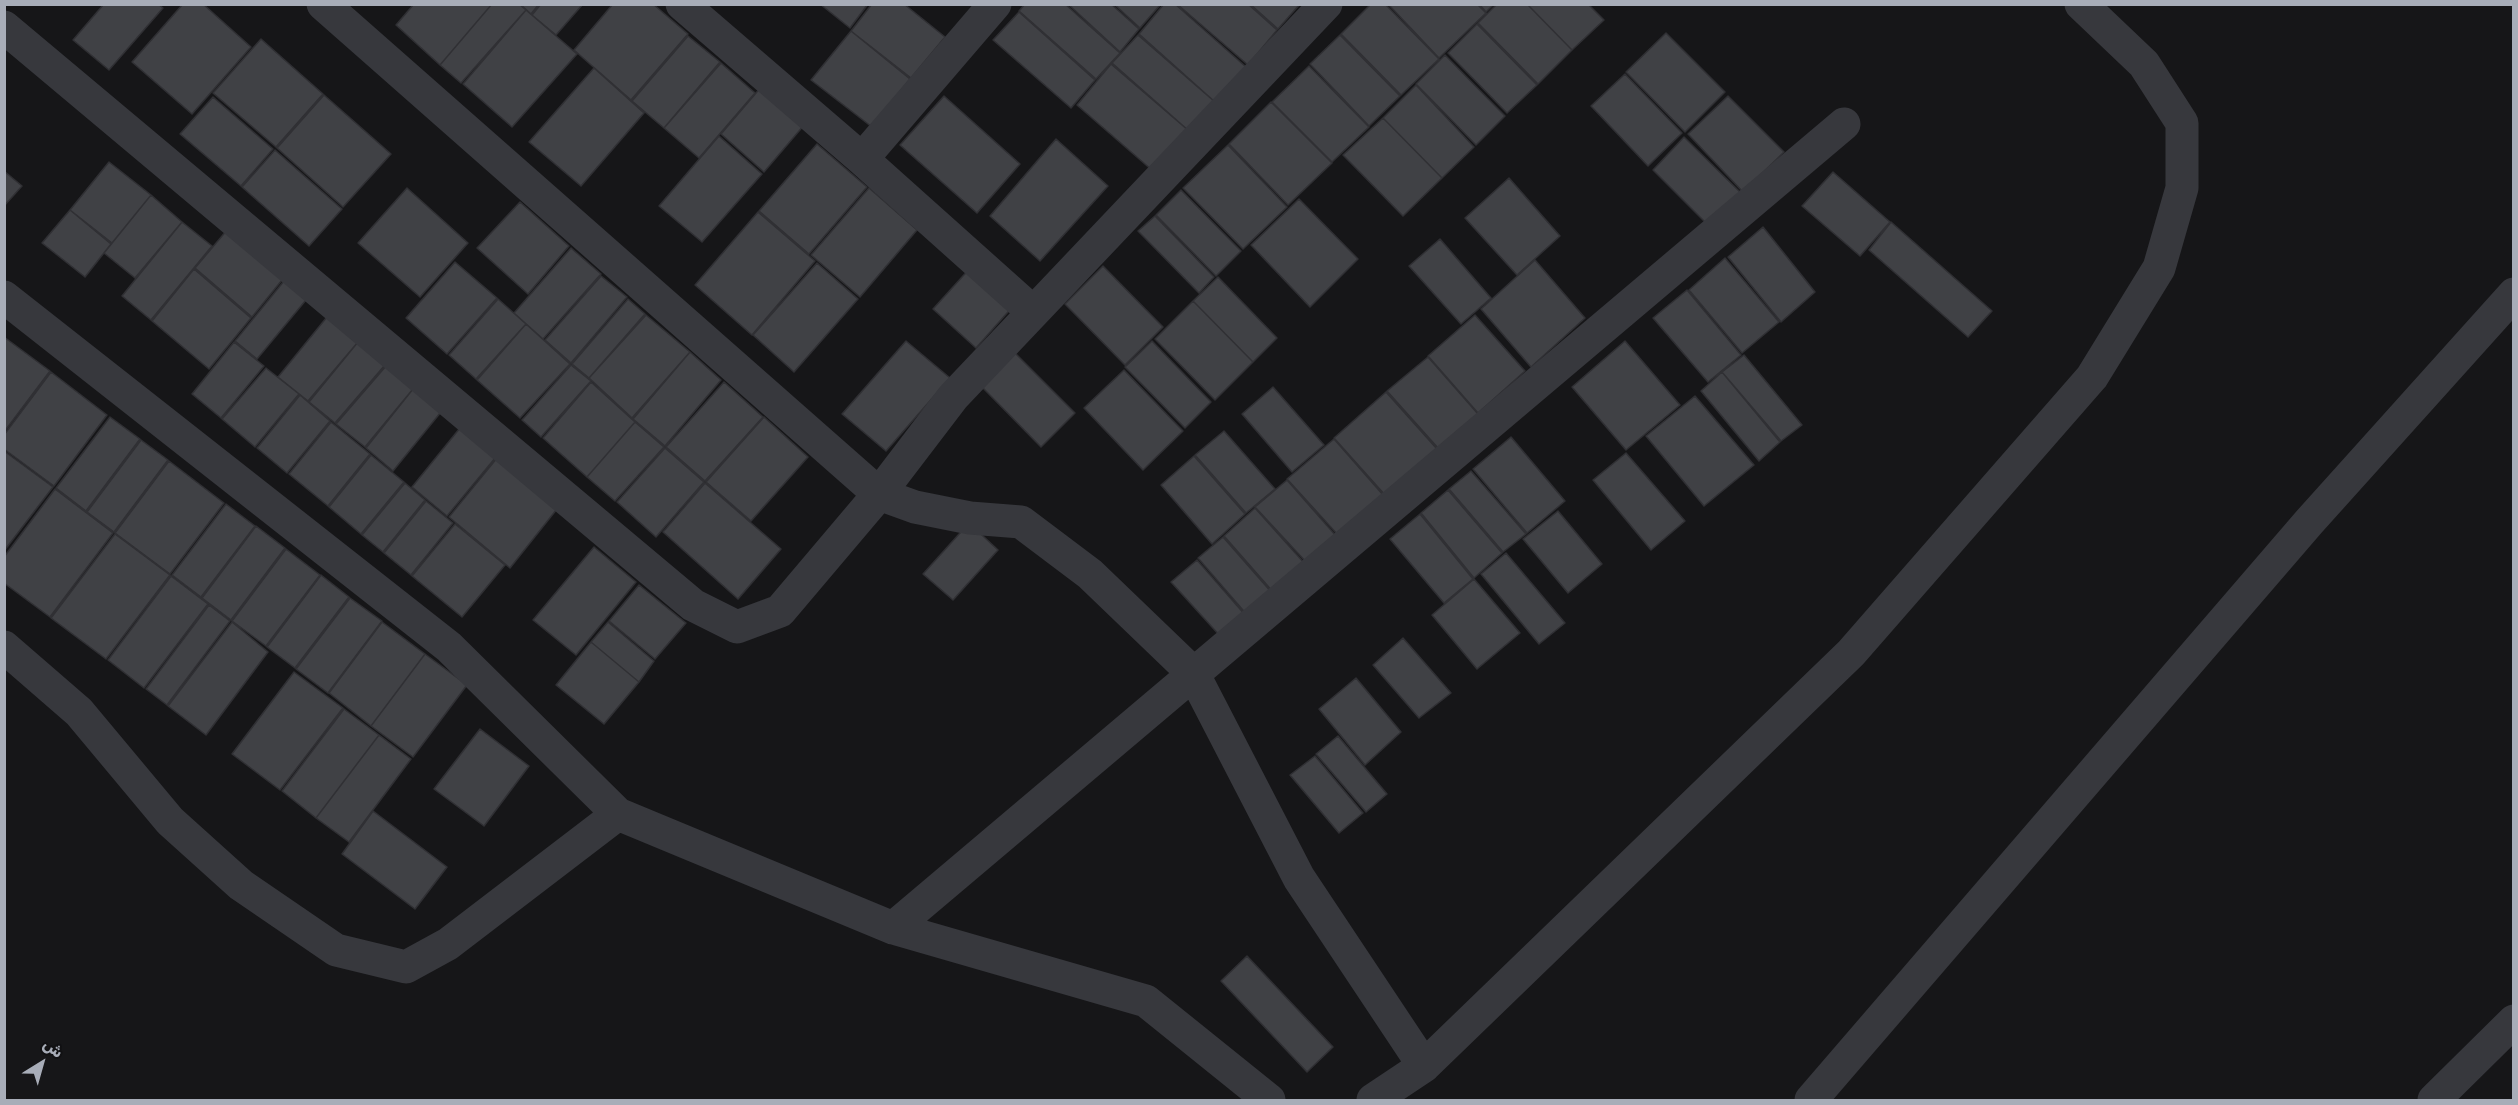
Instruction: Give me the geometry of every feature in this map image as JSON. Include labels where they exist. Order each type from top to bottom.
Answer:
[{"type":"street","points":[[323,4],[879,494],[915,507],[970,518],[1021,522],[1090,574],[1193,673],[1299,878],[1424,1065]]},
{"type":"street","points":[[682,4],[862,159],[1033,312]]},
{"type":"street","points":[[862,159],[995,4]]},
{"type":"street","points":[[4,27],[693,605],[737,627],[780,611],[879,494],[953,397],[1326,4]]},
{"type":"street","points":[[1373,1101],[1424,1065],[1851,653],[2092,377],[2159,268],[2182,188],[2182,123],[2144,64],[2081,4]]},
{"type":"street","points":[[893,928],[1844,124]]},
{"type":"street","points":[[1811,1101],[2308,522],[2513,295]]},
{"type":"street","points":[[4,297],[449,647],[618,814],[893,928],[1146,1001],[1269,1101]]},
{"type":"street","points":[[4,647],[79,712],[170,820],[188,837],[241,885],[336,950],[406,967],[448,944],[618,814]]},
{"type":"street","points":[[2434,1101],[2514,1021]]},
{"type":"building","points":[[104,4],[158,4],[163,8],[109,70],[73,40]]},
{"type":"building","points":[[183,4],[203,4],[251,47],[192,114],[132,62]]},
{"type":"building","points":[[414,4],[492,4],[440,65],[396,25]]},
{"type":"building","points":[[492,4],[519,4],[526,10],[461,83],[440,65]]},
{"type":"building","points":[[520,4],[539,4],[531,14]]},
{"type":"building","points":[[541,4],[583,4],[556,35],[532,15]]},
{"type":"building","points":[[613,4],[653,4],[688,34],[631,100],[574,50]]},
{"type":"building","points":[[820,4],[868,4],[850,28]]},
{"type":"building","points":[[872,4],[904,4],[945,37],[911,78],[851,31]]},
{"type":"building","points":[[1025,4],[1065,4],[1120,53],[1096,79],[1019,11]]},
{"type":"building","points":[[1068,4],[1111,4],[1139,29],[1120,52]]},
{"type":"building","points":[[1114,4],[1161,4],[1140,28]]},
{"type":"building","points":[[1164,4],[1175,4],[1246,67],[1215,102],[1139,34]]},
{"type":"building","points":[[1177,4],[1248,4],[1277,30],[1248,65]]},
{"type":"building","points":[[1250,4],[1300,4],[1278,29]]},
{"type":"building","points":[[1371,4],[1385,4],[1439,59],[1401,95],[1341,34]]},
{"type":"building","points":[[1388,4],[1477,4],[1486,13],[1439,58]]},
{"type":"building","points":[[1479,4],[1494,4],[1486,12]]},
{"type":"building","points":[[1497,4],[1527,4],[1572,50],[1538,84],[1478,23]]},
{"type":"building","points":[[1527,4],[1588,4],[1604,20],[1572,50]]},
{"type":"building","points":[[526,10],[577,54],[512,127],[463,84]]},
{"type":"building","points":[[1019,12],[1095,80],[1071,108],[993,40]]},
{"type":"building","points":[[1477,24],[1537,85],[1507,113],[1448,53]]},
{"type":"building","points":[[851,31],[910,79],[872,127],[811,80]]},
{"type":"building","points":[[1666,33],[1725,92],[1685,132],[1626,72]]},
{"type":"building","points":[[1138,35],[1215,102],[1189,131],[1112,63]]},
{"type":"building","points":[[1340,35],[1400,96],[1369,126],[1310,64]]},
{"type":"building","points":[[688,36],[720,62],[664,128],[632,101]]},
{"type":"building","points":[[261,39],[323,94],[276,147],[213,93]]},
{"type":"building","points":[[1445,55],[1505,116],[1476,145],[1416,84]]},
{"type":"building","points":[[721,63],[755,93],[699,158],[664,128]]},
{"type":"building","points":[[1111,64],[1189,131],[1153,171],[1077,105]]},
{"type":"building","points":[[1309,66],[1369,127],[1332,162],[1272,102]]},
{"type":"building","points":[[594,68],[644,113],[581,186],[529,142]]},
{"type":"building","points":[[1625,74],[1682,133],[1648,166],[1591,106]]},
{"type":"building","points":[[1416,85],[1474,147],[1442,178],[1383,118]]},
{"type":"building","points":[[762,86],[805,124],[764,172],[721,134]]},
{"type":"building","points":[[324,95],[391,154],[343,207],[277,148]]},
{"type":"building","points":[[944,96],[1020,164],[977,213],[900,145]]},
{"type":"building","points":[[1728,96],[1784,152],[1743,192],[1688,134]]},
{"type":"building","points":[[213,97],[273,149],[241,186],[180,134]]},
{"type":"building","points":[[1271,102],[1332,163],[1288,205],[1229,144]]},
{"type":"building","points":[[1383,118],[1442,178],[1403,216],[1343,155]]},
{"type":"building","points":[[719,136],[762,174],[702,242],[659,206]]},
{"type":"building","points":[[1684,137],[1742,194],[1709,226],[1653,170]]},
{"type":"building","points":[[1056,139],[1108,186],[1040,261],[990,216]]},
{"type":"building","points":[[817,144],[867,187],[809,254],[759,211]]},
{"type":"building","points":[[1228,145],[1287,207],[1243,249],[1183,188]]},
{"type":"building","points":[[275,150],[342,209],[309,246],[242,187]]},
{"type":"building","points":[[109,162],[151,195],[112,243],[70,210]]},
{"type":"building","points":[[4,171],[22,186],[4,206]]},
{"type":"building","points":[[1833,172],[1890,222],[1860,256],[1802,206]]},
{"type":"building","points":[[1509,178],[1560,236],[1517,275],[1465,218]]},
{"type":"building","points":[[407,188],[468,243],[420,297],[358,243]]},
{"type":"building","points":[[869,188],[917,230],[860,297],[811,255]]},
{"type":"building","points":[[1181,190],[1241,251],[1216,276],[1156,215]]},
{"type":"building","points":[[151,195],[182,222],[135,278],[104,253]]},
{"type":"building","points":[[1299,199],[1358,259],[1310,307],[1251,245]]},
{"type":"building","points":[[520,202],[569,246],[528,294],[477,248]]},
{"type":"building","points":[[70,210],[111,244],[85,277],[42,243]]},
{"type":"building","points":[[758,212],[815,261],[752,335],[695,285]]},
{"type":"building","points":[[1155,216],[1214,277],[1199,293],[1138,231]]},
{"type":"building","points":[[182,222],[212,246],[151,320],[122,296]]},
{"type":"building","points":[[1891,222],[1992,311],[1968,337],[1869,250]]},
{"type":"building","points":[[233,223],[291,269],[252,317],[195,268]]},
{"type":"building","points":[[1763,227],[1815,292],[1781,322],[1728,257]]},
{"type":"building","points":[[1440,239],[1491,298],[1461,324],[1409,266]]},
{"type":"building","points":[[571,248],[601,274],[543,339],[514,313]]},
{"type":"building","points":[[1725,258],[1779,322],[1742,353],[1689,290]]},
{"type":"building","points":[[1535,260],[1585,318],[1531,367],[1481,309]]},
{"type":"building","points":[[455,262],[497,298],[447,354],[406,318]]},
{"type":"building","points":[[817,263],[858,299],[794,372],[753,335]]},
{"type":"building","points":[[972,266],[1015,304],[976,348],[933,309]]},
{"type":"building","points":[[1103,266],[1163,327],[1125,365],[1065,304]]},
{"type":"building","points":[[194,269],[251,318],[209,369],[152,321]]},
{"type":"building","points":[[601,276],[627,297],[571,363],[545,340]]},
{"type":"building","points":[[1218,277],[1277,338],[1253,362],[1193,301]]},
{"type":"building","points":[[284,281],[306,300],[257,359],[235,341]]},
{"type":"building","points":[[1687,290],[1741,355],[1708,382],[1653,318]]},
{"type":"building","points":[[498,299],[526,324],[476,379],[449,355]]},
{"type":"building","points":[[628,299],[645,314],[589,378],[572,364]]},
{"type":"building","points":[[1193,301],[1253,362],[1215,400],[1155,339]]},
{"type":"building","points":[[646,315],[690,352],[632,418],[589,378]]},
{"type":"building","points":[[1475,315],[1525,371],[1478,413],[1428,356]]},
{"type":"building","points":[[327,317],[358,342],[308,401],[278,377]]},
{"type":"building","points":[[526,324],[570,364],[520,418],[477,380]]},
{"type":"building","points":[[4,337],[50,371],[4,432]]},
{"type":"building","points":[[906,341],[950,378],[886,451],[842,414]]},
{"type":"building","points":[[1152,341],[1211,402],[1185,428],[1125,367]]},
{"type":"building","points":[[1625,341],[1680,405],[1626,450],[1572,387]]},
{"type":"building","points":[[234,342],[264,366],[221,418],[192,394]]},
{"type":"building","points":[[358,342],[385,365],[335,423],[309,402]]},
{"type":"building","points":[[690,352],[721,380],[665,446],[633,419]]},
{"type":"building","points":[[1015,353],[1075,413],[1041,447],[981,386]]},
{"type":"building","points":[[1744,355],[1802,425],[1781,441],[1722,372]]},
{"type":"building","points":[[1428,357],[1478,414],[1438,448],[1387,391]]},
{"type":"building","points":[[571,365],[591,381],[541,437],[522,420]]},
{"type":"building","points":[[386,366],[413,389],[365,447],[336,424]]},
{"type":"building","points":[[266,368],[299,394],[255,447],[222,419]]},
{"type":"building","points":[[1124,370],[1183,431],[1143,470],[1084,408]]},
{"type":"building","points":[[51,372],[107,415],[54,486],[4,449],[4,435]]},
{"type":"building","points":[[1722,372],[1780,442],[1759,461],[1701,391]]},
{"type":"building","points":[[591,382],[635,422],[587,477],[543,438]]},
{"type":"building","points":[[724,382],[763,417],[705,481],[666,447]]},
{"type":"building","points":[[1273,387],[1324,445],[1292,472],[1242,414]]},
{"type":"building","points":[[413,389],[441,412],[393,471],[366,448]]},
{"type":"building","points":[[1386,392],[1437,449],[1385,495],[1334,438]]},
{"type":"building","points":[[300,395],[330,421],[287,473],[257,448]]},
{"type":"building","points":[[1695,396],[1754,465],[1704,506],[1646,436]]},
{"type":"building","points":[[110,417],[140,439],[86,511],[56,488]]},
{"type":"building","points":[[764,417],[808,457],[751,521],[706,482]]},
{"type":"building","points":[[331,422],[370,454],[328,506],[289,474]]},
{"type":"building","points":[[635,422],[664,447],[615,501],[587,477]]},
{"type":"building","points":[[460,428],[496,457],[447,516],[412,487]]},
{"type":"building","points":[[1224,431],[1275,489],[1246,513],[1195,455]]},
{"type":"building","points":[[1511,437],[1565,501],[1527,533],[1473,469]]},
{"type":"building","points":[[1334,439],[1384,496],[1338,535],[1287,479]]},
{"type":"building","points":[[141,440],[168,460],[114,532],[87,512]]},
{"type":"building","points":[[665,448],[704,482],[656,537],[617,502]]},
{"type":"building","points":[[4,451],[53,487],[4,551]]},
{"type":"building","points":[[1626,453],[1685,521],[1651,550],[1593,480]]},
{"type":"building","points":[[371,455],[404,482],[361,534],[329,507]]},
{"type":"building","points":[[1194,456],[1245,514],[1212,544],[1161,485]]},
{"type":"building","points":[[497,458],[557,509],[510,568],[449,517]]},
{"type":"building","points":[[169,461],[224,503],[170,574],[115,533]]},
{"type":"building","points":[[1471,471],[1526,534],[1503,552],[1449,489]]},
{"type":"building","points":[[1287,480],[1337,537],[1307,563],[1255,507]]},
{"type":"building","points":[[405,483],[425,500],[383,552],[362,535]]},
{"type":"building","points":[[705,483],[781,549],[738,599],[663,532]]},
{"type":"building","points":[[55,489],[113,533],[50,617],[4,583],[4,557]]},
{"type":"building","points":[[1448,490],[1502,553],[1474,578],[1421,513]]},
{"type":"building","points":[[426,501],[453,523],[411,575],[384,553]]},
{"type":"building","points":[[226,504],[255,526],[201,597],[172,575]]},
{"type":"building","points":[[1255,508],[1306,565],[1274,593],[1224,536]]},
{"type":"building","points":[[1558,511],[1602,564],[1568,593],[1523,539]]},
{"type":"building","points":[[1420,514],[1473,579],[1444,603],[1390,539]]},
{"type":"building","points":[[969,523],[998,550],[953,600],[923,574]]},
{"type":"building","points":[[455,524],[505,565],[462,617],[412,576]]},
{"type":"building","points":[[256,526],[285,548],[231,620],[202,598]]},
{"type":"building","points":[[115,534],[170,575],[106,659],[51,618]]},
{"type":"building","points":[[1223,537],[1273,594],[1248,616],[1198,558]]},
{"type":"building","points":[[594,547],[636,582],[576,655],[533,620]]},
{"type":"building","points":[[286,549],[320,575],[266,646],[232,621]]},
{"type":"building","points":[[1506,553],[1565,623],[1539,644],[1481,574]]},
{"type":"building","points":[[1197,560],[1247,617],[1222,638],[1171,582]]},
{"type":"building","points":[[321,575],[349,597],[295,668],[267,647]]},
{"type":"building","points":[[171,576],[208,604],[144,688],[108,660]]},
{"type":"building","points":[[1474,579],[1520,633],[1477,669],[1432,615]]},
{"type":"building","points":[[639,585],[686,623],[655,659],[609,621]]},
{"type":"building","points":[[350,598],[382,621],[328,693],[296,669]]},
{"type":"building","points":[[209,605],[230,621],[167,705],[146,689]]},
{"type":"building","points":[[232,622],[268,652],[206,735],[168,706]]},
{"type":"building","points":[[382,622],[425,654],[371,726],[329,693]]},
{"type":"building","points":[[608,622],[654,661],[639,682],[591,642]]},
{"type":"building","points":[[1403,638],[1451,693],[1419,718],[1373,665]]},
{"type":"building","points":[[591,642],[639,682],[604,724],[556,685]]},
{"type":"building","points":[[425,654],[467,685],[413,757],[371,726]]},
{"type":"building","points":[[294,672],[343,708],[280,790],[232,754]]},
{"type":"building","points":[[1356,678],[1401,732],[1365,765],[1319,709]]},
{"type":"building","points":[[344,709],[379,735],[316,818],[282,791]]},
{"type":"building","points":[[480,729],[529,766],[484,826],[434,789]]},
{"type":"building","points":[[379,735],[411,759],[349,842],[316,818]]},
{"type":"building","points":[[1338,736],[1387,794],[1366,812],[1316,754]]},
{"type":"building","points":[[1315,756],[1363,813],[1339,833],[1290,775]]},
{"type":"building","points":[[373,811],[447,867],[415,909],[342,854]]},
{"type":"building","points":[[1247,956],[1333,1047],[1307,1072],[1221,981]]}]
